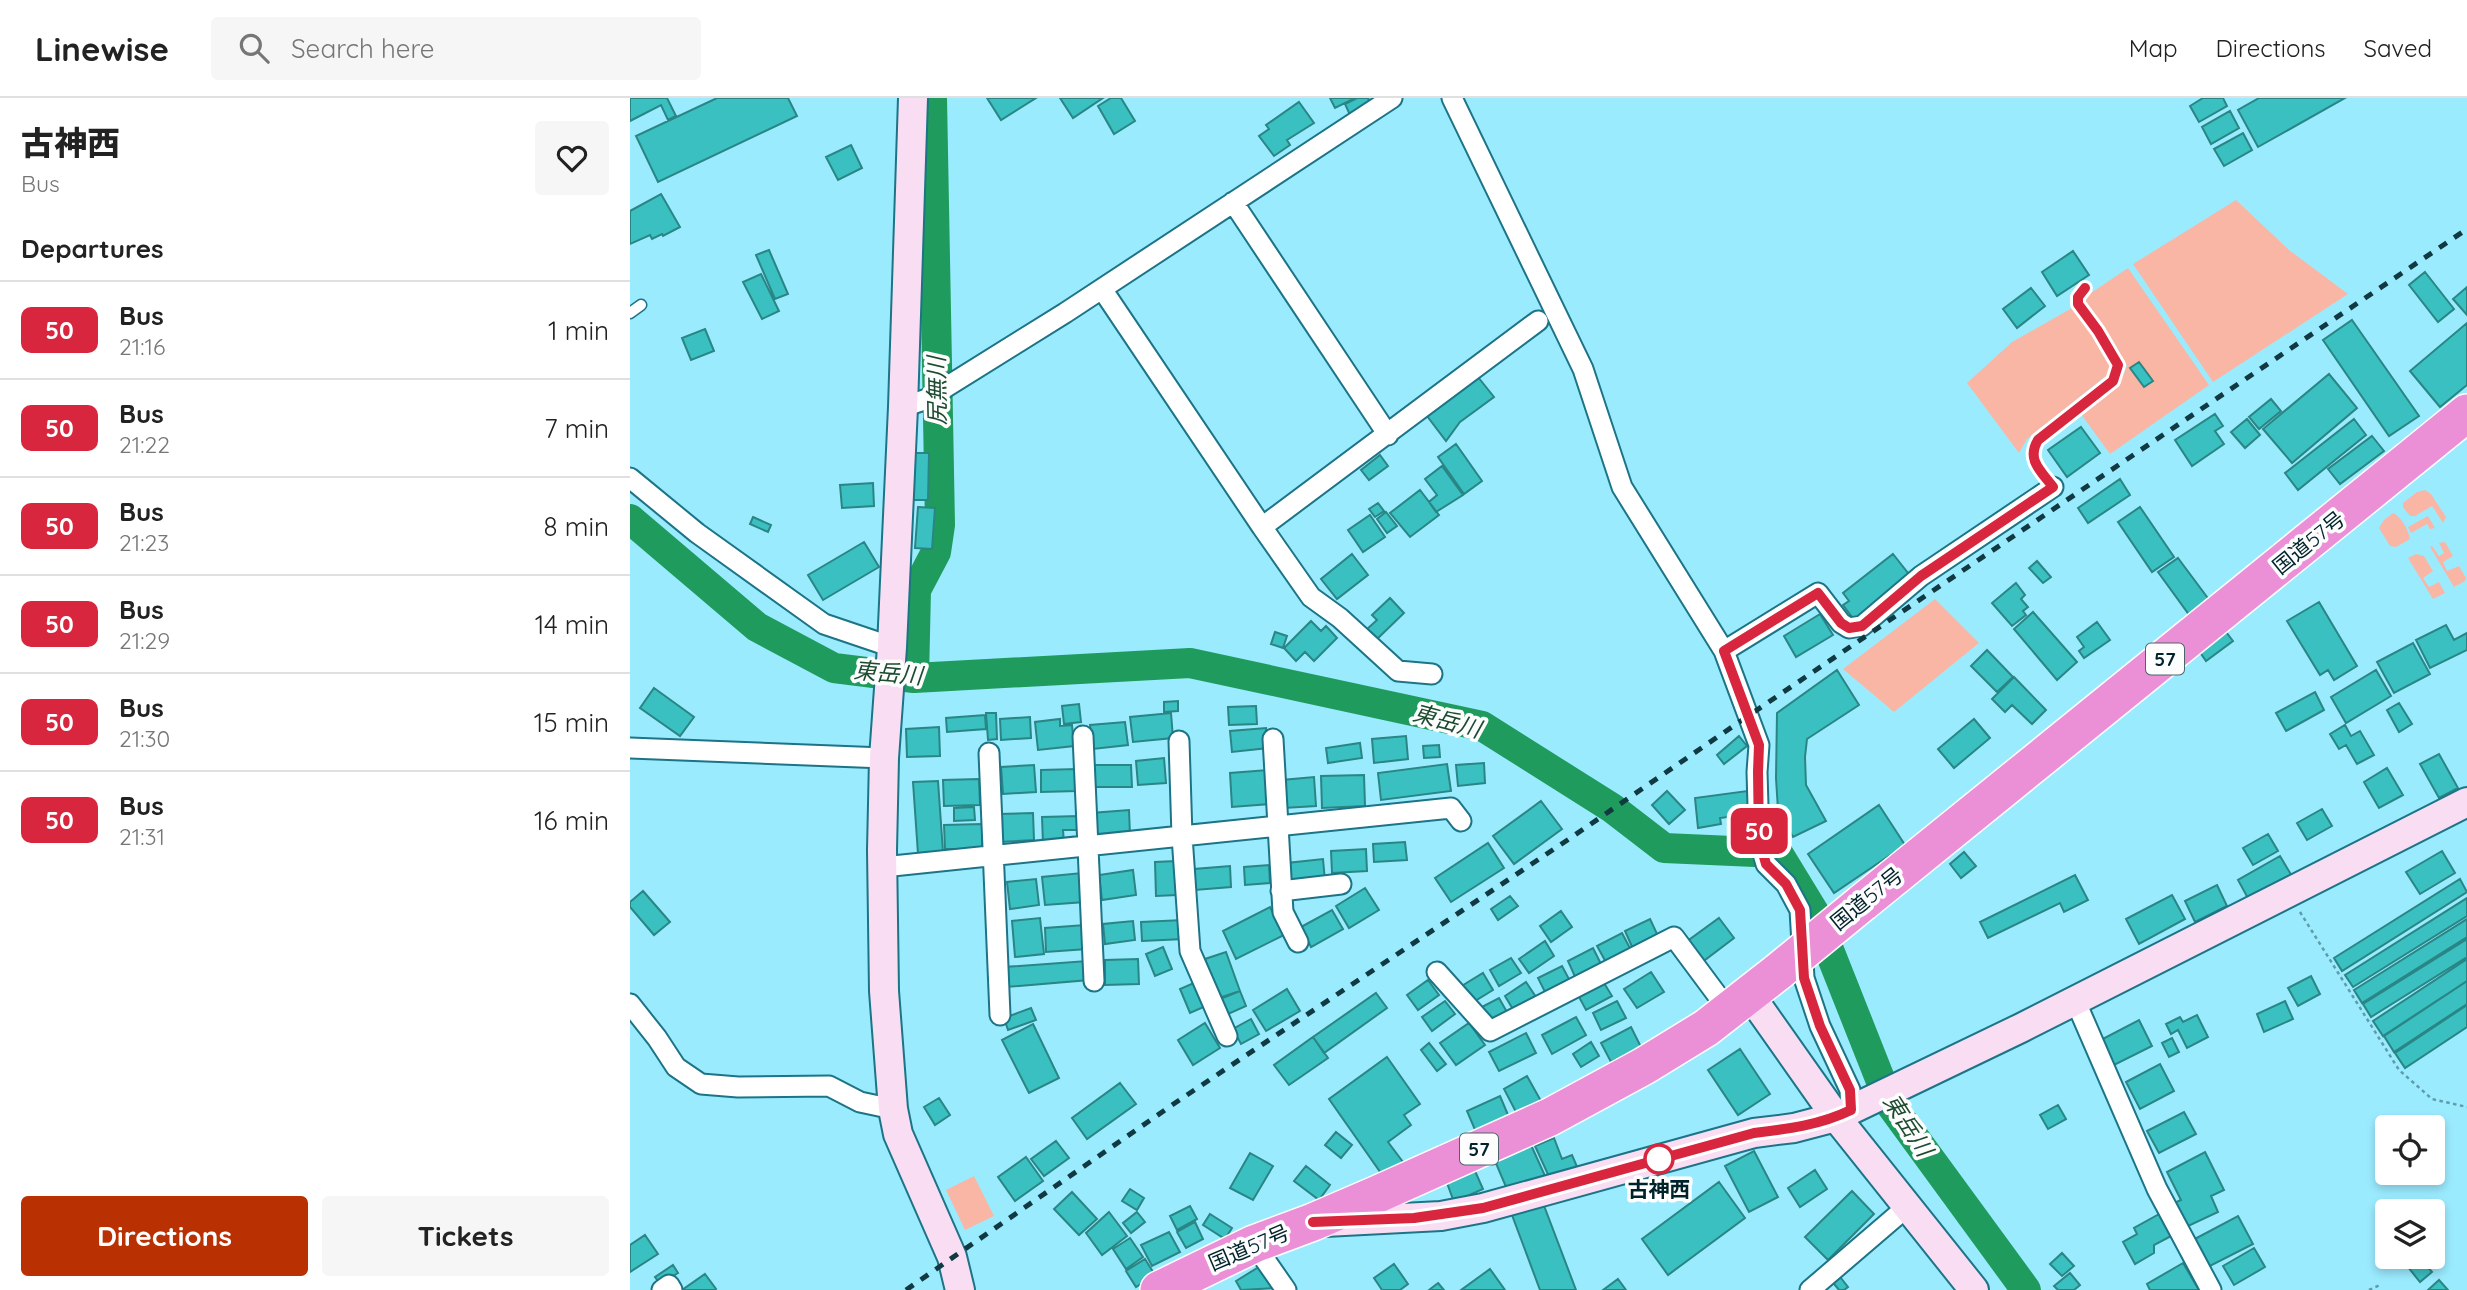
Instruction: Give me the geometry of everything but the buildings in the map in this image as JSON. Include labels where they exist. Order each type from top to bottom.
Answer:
[{"type":"highway","name":"国道57号","points":[[1159,1290],[1254,1244],[1313,1222],[1562,1110],[1644,1066],[1740,1003],[2467,414]]},
{"type":"street","points":[[913,98],[915,403],[891,651],[884,758],[884,991],[892,1109],[898,1134],[952,1257],[960,1290]]},
{"type":"street","points":[[915,403],[947,387],[1102,289],[1392,98]]},
{"type":"street","points":[[1452,98],[1583,369],[1622,487],[1724,651],[1759,745],[1759,839],[1766,864],[1786,884],[1800,910],[1804,978],[1820,1026],[1850,1090],[1850,1110]]},
{"type":"street","points":[[1233,202],[1388,435]]},
{"type":"street","points":[[1102,289],[1311,597],[1340,618],[1398,671],[1432,674]]},
{"type":"street","points":[[1262,527],[1538,321]]},
{"type":"street","points":[[630,478],[697,533],[824,624],[891,651]]},
{"type":"street","points":[[1724,651],[1818,593],[1841,623],[1849,628],[1862,626],[1921,576],[2053,487]]},
{"type":"street","points":[[1083,736],[1094,981]]},
{"type":"street","points":[[1273,739],[1283,912],[1298,942]]},
{"type":"street","points":[[1178,741],[1190,951],[1227,1036]]},
{"type":"street","points":[[630,748],[884,758]]},
{"type":"street","points":[[989,753],[1000,1015]]},
{"type":"street","points":[[1313,1222],[1441,1216],[1483,1208],[1754,1133],[1794,1128],[1850,1110],[2467,802]]},
{"type":"street","points":[[883,867],[1451,808],[1461,821]]},
{"type":"street","points":[[1282,891],[1341,884]]},
{"type":"street","points":[[1437,972],[1490,1031],[1674,937],[1850,1110],[1908,1206],[1974,1290]]},
{"type":"street","points":[[2075,1000],[2157,1189],[2211,1290]]},
{"type":"street","points":[[630,1004],[676,1067],[701,1084],[738,1087],[829,1086],[860,1102],[892,1109]]},
{"type":"street","points":[[1429,1171],[1423,1196],[1441,1216]]},
{"type":"street","points":[[1810,1290],[1908,1206]]},
{"type":"street","points":[[1254,1244],[1286,1290]]},
{"type":"street","points":[[662,1290],[669,1285],[672,1290]]},
{"type":"lane","points":[[2053,487],[2032,458],[2032,449],[2038,440],[2113,381],[2117,373],[2118,365],[2078,304],[2078,297],[2085,288]]},
{"type":"lane","points":[[630,313],[641,306]]},
{"type":"path","points":[[2288,892],[2399,1070],[2432,1099],[2467,1107]]},
{"type":"path","points":[[2369,1290],[2380,1285]]},
{"type":"shaded area","points":[[2236,200],[2289,250],[2348,294],[2213,382],[2133,264]]},
{"type":"shaded area","points":[[2128,268],[2209,385],[2110,454],[2081,414],[2119,385],[2127,366],[2086,304],[2085,298]]},
{"type":"shaded area","points":[[2072,308],[2091,333],[2110,367],[2107,375],[2027,439],[2019,453],[1967,383],[2012,342]]},
{"type":"shaded area","points":[[2425,490],[2431,494],[2446,517],[2443,523],[2432,506],[2415,516],[2410,516],[2403,507],[2403,503],[2417,492]]},
{"type":"shaded area","points":[[2393,513],[2404,524],[2410,539],[2396,547],[2390,546],[2379,528]]},
{"type":"shaded area","points":[[2428,516],[2435,528],[2430,529],[2427,524],[2411,533],[2408,527]]},
{"type":"shaded area","points":[[2445,542],[2453,556],[2443,562],[2447,571],[2459,566],[2466,578],[2454,587],[2430,547],[2432,546],[2439,556],[2444,553],[2439,543]]},
{"type":"shaded area","points":[[2416,554],[2424,556],[2433,571],[2423,578],[2429,587],[2439,582],[2445,593],[2433,599],[2408,558]]},
{"type":"shaded area","points":[[1935,599],[1979,643],[1894,712],[1843,669]]},
{"type":"shaded area","points":[[974,1176],[994,1216],[965,1230],[946,1190]]},
{"type":"waterway","name":"尻無川","points":[[914,678],[916,590],[936,552],[940,525],[932,98]]},
{"type":"waterway","name":"東岳川","points":[[630,519],[757,627],[834,668],[914,678],[1190,663],[1482,726],[1612,808],[1664,848],[1778,853],[1814,912],[1890,1104],[2026,1290]]},
{"type":"railway","points":[[906,1290],[1175,1103],[2467,229]]},
{"type":"bus line","name":"50","points":[[1313,1222],[1441,1216],[1483,1208],[1754,1133],[1794,1128],[1836,1117],[1851,1110],[1850,1090],[1820,1026],[1804,978],[1800,910],[1786,884],[1766,864],[1759,839],[1759,745],[1724,651],[1818,593],[1841,623],[1849,628],[1862,626],[1921,576],[1961,552],[2053,487],[2032,458],[2032,449],[2038,440],[2113,381],[2117,373],[2118,365],[2078,304],[2078,297],[2085,288]]},
{"type":"place","name":"古神西","points":[[1659,1159]]}]
